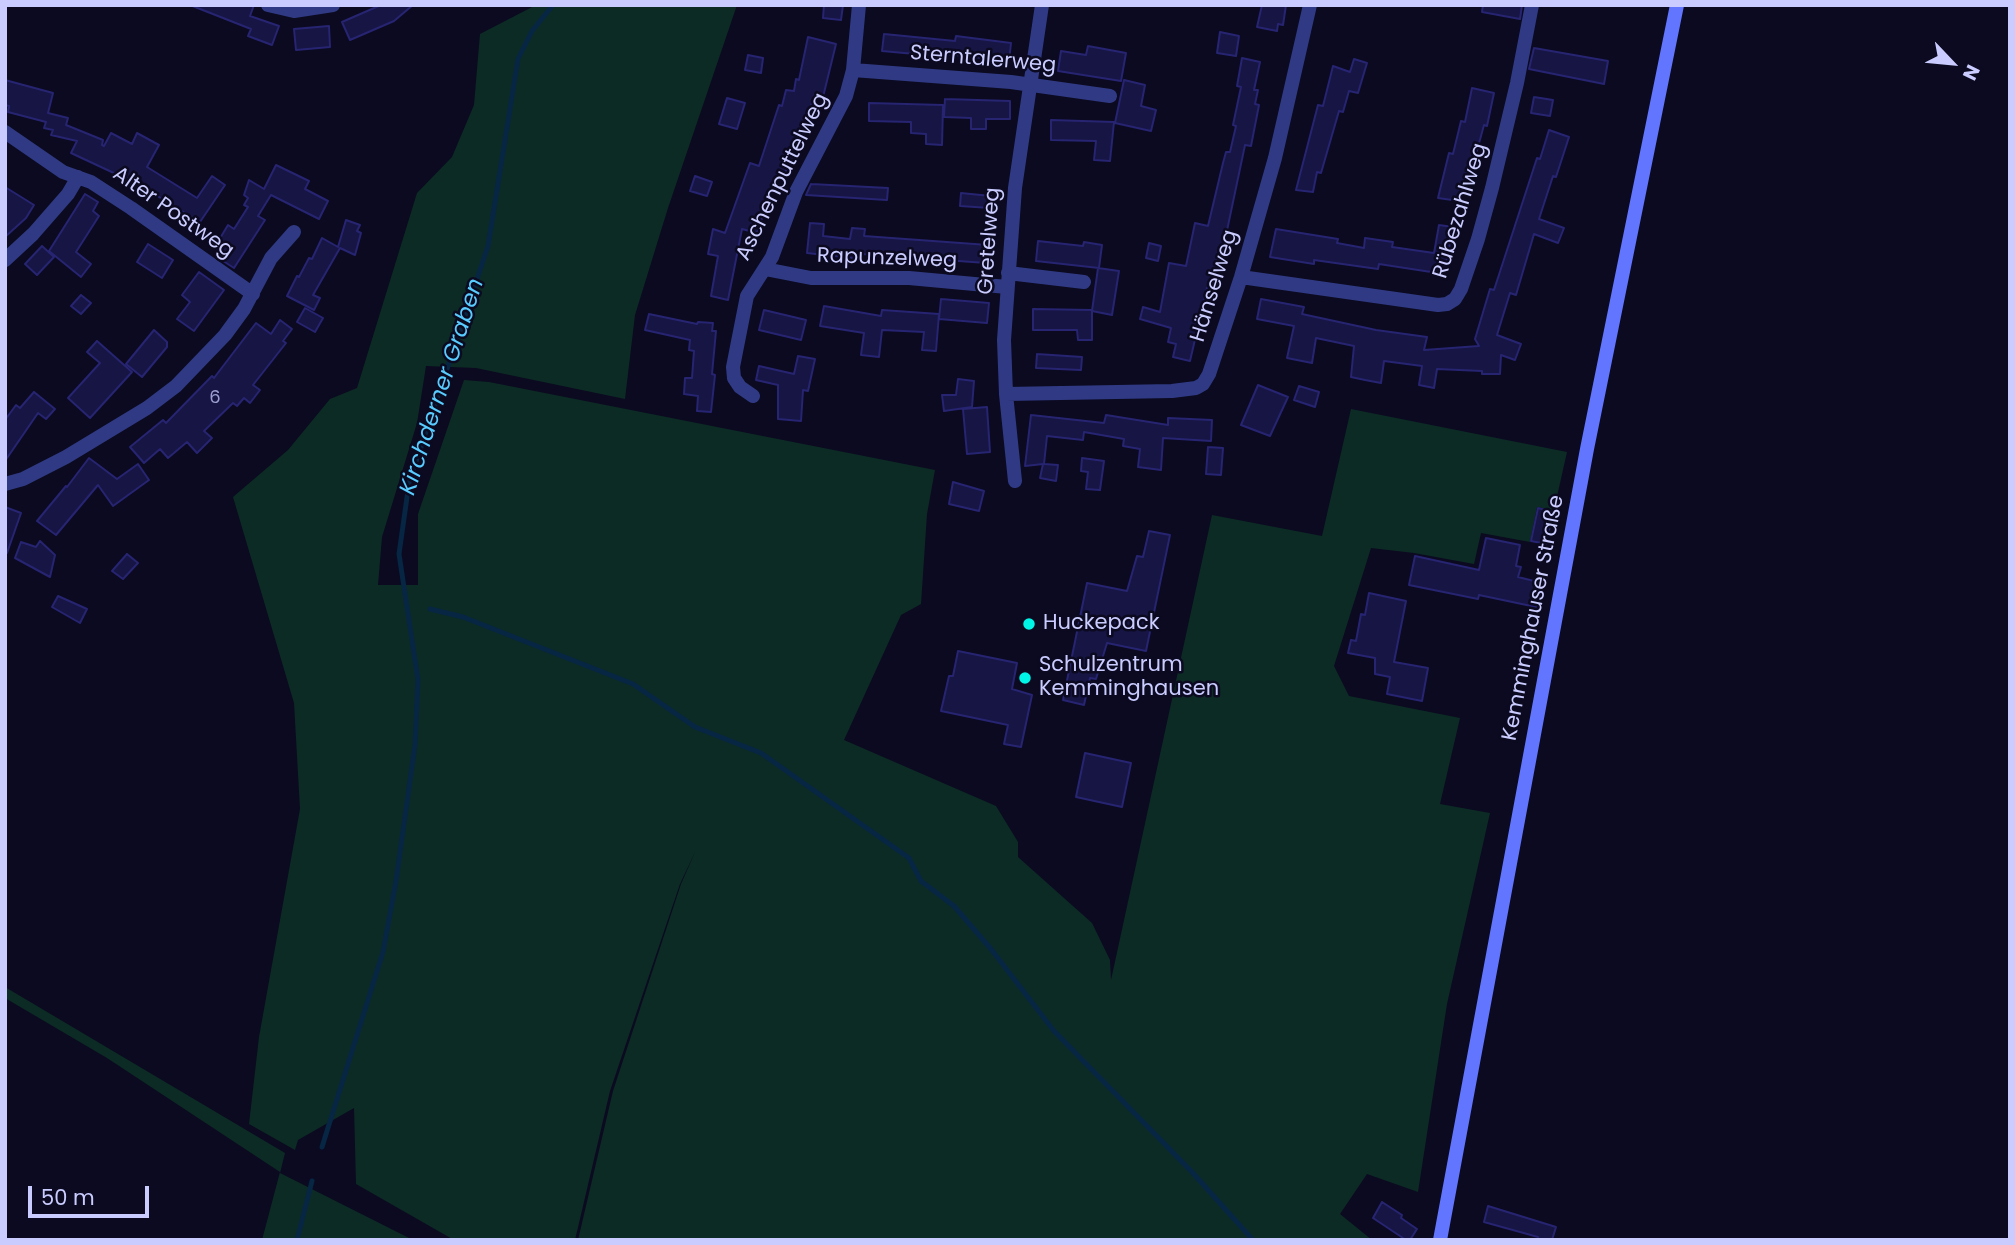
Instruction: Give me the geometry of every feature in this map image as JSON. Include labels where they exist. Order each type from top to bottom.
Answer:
[{"type":"main road","name":"Kemminghauser Straße","points":[[1440,1240],[1584,462],[1677,5]]},
{"type":"street","points":[[268,5],[294,11],[315,10],[333,5]]},
{"type":"street","name":"Aschenputtelweg","points":[[753,396],[740,387],[734,378],[733,367],[747,296],[753,283],[765,269],[801,182],[846,96],[853,71],[859,5]]},
{"type":"street","name":"Gretelweg","points":[[1016,481],[1006,394],[1004,341],[1015,188],[1042,5]]},
{"type":"street","name":"Hänselweg","points":[[1006,394],[1172,391],[1196,388],[1203,384],[1209,374],[1241,277],[1275,158],[1310,5]]},
{"type":"street","name":"Rübezahlweg","points":[[1241,277],[1438,305],[1455,299],[1478,239],[1495,175],[1532,5]]},
{"type":"street","name":"Sterntalerweg","points":[[853,71],[1029,84],[1110,96]]},
{"type":"street","name":"Alter Postweg","points":[[5,132],[63,172],[91,182],[131,208],[253,294]]},
{"type":"street","points":[[5,260],[33,234],[68,194],[78,177]]},
{"type":"street","points":[[5,484],[23,479],[66,457],[147,408],[176,386],[225,335],[253,294],[271,258],[294,232]]},
{"type":"street","name":"Rapunzelweg","points":[[765,269],[811,278],[1084,282]]},
{"type":"green space","points":[[536,5],[737,5],[635,315],[625,399],[476,368],[426,366],[417,423],[382,537],[378,585],[418,585],[418,514],[464,380],[489,382],[935,470],[927,514],[921,604],[901,615],[844,740],[996,806],[1018,842],[1018,857],[1092,923],[1110,960],[1111,980],[1212,515],[1322,536],[1351,409],[1567,452],[1554,510],[1537,507],[1530,542],[1481,533],[1474,564],[1371,548],[1334,666],[1349,696],[1460,718],[1440,804],[1490,813],[1447,1004],[1418,1192],[1367,1174],[1340,1214],[1372,1240],[578,1240],[613,1091],[681,884],[696,850],[680,884],[610,1091],[575,1240],[454,1240],[356,1184],[354,1108],[298,1140],[295,1150],[249,1124],[259,1037],[300,809],[294,703],[233,497],[288,450],[330,399],[357,388],[417,193],[452,157],[474,105],[480,34]]},
{"type":"green space","points":[[5,987],[285,1153],[280,1173],[413,1240],[262,1240],[280,1172],[107,1058],[5,998]]},
{"type":"building","points":[[190,5],[254,5],[250,16],[279,26],[272,45],[248,36],[251,29]]},
{"type":"building","points":[[381,5],[413,5],[394,21],[350,40],[342,22]]},
{"type":"building","points":[[824,5],[843,5],[841,20],[823,18]]},
{"type":"building","points":[[1262,5],[1286,5],[1283,25],[1278,24],[1277,31],[1257,27]]},
{"type":"building","points":[[1483,5],[1522,5],[1520,19],[1482,12]]},
{"type":"building","points":[[329,26],[330,47],[296,50],[294,29]]},
{"type":"building","points":[[1220,32],[1239,36],[1236,56],[1217,53]]},
{"type":"building","points":[[884,34],[955,41],[956,36],[1011,43],[1009,61],[937,53],[937,56],[882,51]]},
{"type":"building","points":[[808,37],[836,44],[823,97],[814,95],[795,163],[791,162],[784,174],[778,172],[757,233],[742,229],[728,300],[711,296],[718,256],[708,254],[713,229],[725,233],[750,163],[759,166],[779,105],[782,106],[786,90],[794,91],[796,79],[799,80]]},
{"type":"building","points":[[1088,46],[1126,53],[1121,81],[1058,71],[1061,51],[1086,55]]},
{"type":"building","points":[[1534,48],[1608,61],[1604,84],[1529,69]]},
{"type":"building","points":[[748,55],[763,58],[761,73],[745,70]]},
{"type":"building","points":[[1242,58],[1260,62],[1254,90],[1258,90],[1255,104],[1259,105],[1251,146],[1245,145],[1221,259],[1217,258],[1211,289],[1207,288],[1190,361],[1173,357],[1176,344],[1168,342],[1171,328],[1140,319],[1143,307],[1160,312],[1169,263],[1186,266],[1195,223],[1208,226],[1226,152],[1230,152],[1236,126],[1233,125],[1241,87],[1237,86]]},
{"type":"building","points":[[1354,59],[1367,63],[1358,93],[1349,91],[1343,112],[1339,111],[1321,173],[1317,172],[1313,192],[1296,190],[1318,105],[1323,106],[1333,66],[1350,72]]},
{"type":"building","points":[[5,80],[53,93],[48,113],[68,118],[66,125],[103,140],[104,146],[111,133],[132,144],[137,133],[159,145],[147,167],[197,198],[212,176],[225,185],[200,222],[118,172],[116,174],[71,153],[77,141],[51,135],[53,130],[44,128],[46,122],[8,112],[9,106],[5,105]]},
{"type":"building","points":[[1124,80],[1145,85],[1141,106],[1156,110],[1151,131],[1115,123]]},
{"type":"building","points":[[1472,88],[1494,93],[1487,126],[1484,125],[1475,158],[1471,157],[1459,201],[1438,198],[1449,153],[1453,154],[1461,121],[1465,122]]},
{"type":"building","points":[[1534,97],[1553,100],[1550,116],[1531,113]]},
{"type":"building","points":[[727,98],[745,103],[737,129],[719,124]]},
{"type":"building","points":[[945,99],[1010,101],[1010,119],[986,119],[986,129],[971,129],[971,118],[944,117]]},
{"type":"building","points":[[869,103],[943,105],[942,145],[926,144],[926,134],[911,133],[911,122],[869,121]]},
{"type":"building","points":[[1051,120],[1114,122],[1110,161],[1094,160],[1096,141],[1051,140]]},
{"type":"building","points":[[1549,130],[1569,137],[1539,219],[1564,228],[1558,243],[1534,234],[1516,295],[1510,293],[1497,335],[1521,344],[1515,360],[1501,355],[1500,374],[1437,369],[1434,388],[1419,385],[1422,366],[1384,361],[1381,383],[1351,377],[1354,346],[1316,338],[1312,363],[1287,358],[1294,326],[1257,319],[1261,299],[1304,307],[1302,314],[1376,330],[1427,337],[1424,350],[1479,346],[1475,339],[1490,289],[1494,290],[1537,158],[1540,159]]},
{"type":"building","points":[[276,165],[309,181],[305,189],[328,201],[319,219],[271,195],[258,216],[265,220],[234,268],[217,257],[216,251],[223,242],[219,240],[228,225],[234,229],[248,207],[244,205],[248,198],[244,195],[249,180],[264,189]]},
{"type":"building","points":[[695,176],[712,182],[707,196],[690,191]]},
{"type":"building","points":[[811,184],[888,188],[887,200],[806,195]]},
{"type":"building","points":[[5,187],[34,205],[26,218],[5,237]]},
{"type":"building","points":[[961,193],[991,196],[990,208],[960,206]]},
{"type":"building","points":[[85,194],[98,202],[93,211],[99,216],[76,252],[91,264],[81,277],[49,251]]},
{"type":"building","points":[[346,220],[360,225],[357,231],[361,233],[355,255],[340,248],[313,295],[320,298],[314,310],[287,296],[309,258],[312,259],[322,238],[338,247]]},
{"type":"building","points":[[810,223],[824,224],[823,236],[850,239],[852,228],[865,229],[864,236],[988,245],[986,263],[862,254],[862,259],[807,253]]},
{"type":"building","points":[[1439,225],[1453,227],[1444,274],[1379,264],[1378,269],[1270,257],[1276,229],[1338,239],[1337,243],[1364,248],[1365,238],[1393,242],[1392,247],[1434,253]]},
{"type":"building","points":[[1038,241],[1083,246],[1084,242],[1102,245],[1099,268],[1036,261]]},
{"type":"building","points":[[1149,243],[1161,246],[1158,261],[1146,258]]},
{"type":"building","points":[[148,244],[173,260],[162,278],[137,262]]},
{"type":"building","points":[[42,246],[54,257],[37,275],[25,264]]},
{"type":"building","points":[[1098,268],[1119,271],[1112,315],[1092,311]]},
{"type":"building","points":[[199,272],[224,290],[194,331],[177,319],[190,302],[182,295]]},
{"type":"building","points":[[81,295],[91,303],[81,314],[71,306]]},
{"type":"building","points":[[941,299],[989,303],[987,323],[939,319]]},
{"type":"building","points":[[824,306],[881,316],[882,310],[939,314],[936,351],[922,350],[924,332],[882,330],[879,357],[861,355],[864,333],[820,326]]},
{"type":"building","points":[[305,308],[323,318],[315,332],[297,322]]},
{"type":"building","points":[[1033,309],[1092,310],[1092,340],[1078,340],[1077,330],[1033,330]]},
{"type":"building","points":[[764,310],[806,320],[801,340],[759,330]]},
{"type":"building","points":[[649,314],[697,324],[713,323],[712,331],[716,331],[711,412],[697,411],[698,396],[684,394],[685,378],[692,378],[694,351],[689,350],[690,340],[645,330]]},
{"type":"building","points":[[280,320],[292,329],[283,341],[286,343],[253,385],[260,390],[250,403],[244,398],[237,406],[233,403],[204,431],[212,438],[197,453],[187,442],[168,458],[160,449],[144,463],[130,447],[163,420],[166,423],[212,376],[214,378],[256,323],[271,334]]},
{"type":"building","points":[[154,330],[167,342],[167,347],[142,377],[126,364]]},
{"type":"building","points":[[97,341],[132,372],[90,418],[68,398],[100,363],[87,352]]},
{"type":"building","points":[[1037,354],[1082,357],[1081,370],[1036,368]]},
{"type":"building","points":[[798,356],[815,359],[808,391],[803,390],[801,421],[778,419],[778,385],[756,380],[759,366],[794,374]]},
{"type":"building","points":[[958,379],[974,381],[972,407],[944,411],[942,395],[956,395]]},
{"type":"building","points":[[1258,385],[1288,397],[1270,436],[1241,425]]},
{"type":"building","points":[[1299,386],[1319,392],[1315,407],[1294,400]]},
{"type":"building","points":[[34,392],[55,409],[46,419],[38,413],[5,461],[5,420],[16,405],[20,408]]},
{"type":"building","points":[[987,407],[990,452],[967,454],[963,409]]},
{"type":"building","points":[[1031,415],[1104,423],[1106,415],[1168,425],[1168,418],[1212,420],[1211,441],[1163,438],[1161,470],[1138,467],[1140,449],[1123,446],[1124,439],[1084,432],[1083,440],[1047,436],[1044,464],[1058,465],[1056,481],[1040,478],[1043,464],[1025,466]]},
{"type":"building","points":[[1208,447],[1223,448],[1221,475],[1206,474]]},
{"type":"building","points":[[89,458],[117,479],[138,464],[149,480],[113,506],[98,485],[56,535],[37,521]]},
{"type":"building","points":[[1082,458],[1104,461],[1100,490],[1086,489],[1088,472],[1081,471]]},
{"type":"building","points":[[953,482],[984,491],[979,511],[949,504]]},
{"type":"building","points":[[5,507],[21,513],[7,553],[5,552]]},
{"type":"building","points":[[1538,508],[1553,512],[1546,544],[1531,541]]},
{"type":"building","points":[[1149,531],[1170,535],[1146,651],[1107,643],[1096,679],[1090,678],[1084,705],[1063,700],[1087,583],[1127,591],[1137,556],[1143,557]]},
{"type":"building","points":[[1486,538],[1520,545],[1516,566],[1521,567],[1518,577],[1542,583],[1536,607],[1409,585],[1415,556],[1479,570]]},
{"type":"building","points":[[40,541],[55,555],[50,577],[15,558],[21,542],[36,547]]},
{"type":"building","points":[[127,554],[138,563],[123,579],[112,571]]},
{"type":"building","points":[[1369,593],[1406,601],[1394,662],[1428,668],[1422,701],[1387,694],[1390,677],[1375,674],[1375,658],[1348,653],[1351,640],[1356,641],[1361,614],[1365,615]]},
{"type":"building","points":[[58,596],[87,609],[80,623],[52,607]]},
{"type":"building","points":[[958,651],[1017,663],[1012,689],[1032,695],[1021,747],[1004,744],[1008,725],[941,711]]},
{"type":"building","points":[[1085,753],[1131,763],[1122,807],[1076,797]]},
{"type":"building","points":[[1382,1202],[1417,1229],[1410,1240],[1373,1218]]},
{"type":"building","points":[[1488,1206],[1556,1227],[1552,1240],[1537,1240],[1538,1237],[1484,1222]]},
{"type":"waterway","name":"Kirchderner Graben","points":[[322,1147],[383,952],[415,745],[418,680],[399,554],[409,483],[488,246],[518,59],[532,31],[553,5]]},
{"type":"waterway","points":[[430,609],[463,617],[633,684],[695,727],[761,753],[909,858],[921,881],[954,906],[1054,1031],[1192,1172],[1253,1240]]},
{"type":"waterway","name":"Kirchderner Graben","points":[[297,1240],[312,1181]]},
{"type":"place","name":"Huckepack","points":[[1029,624]]},
{"type":"place","name":"Schulzentrum Kemminghausen","points":[[1025,678]]}]
